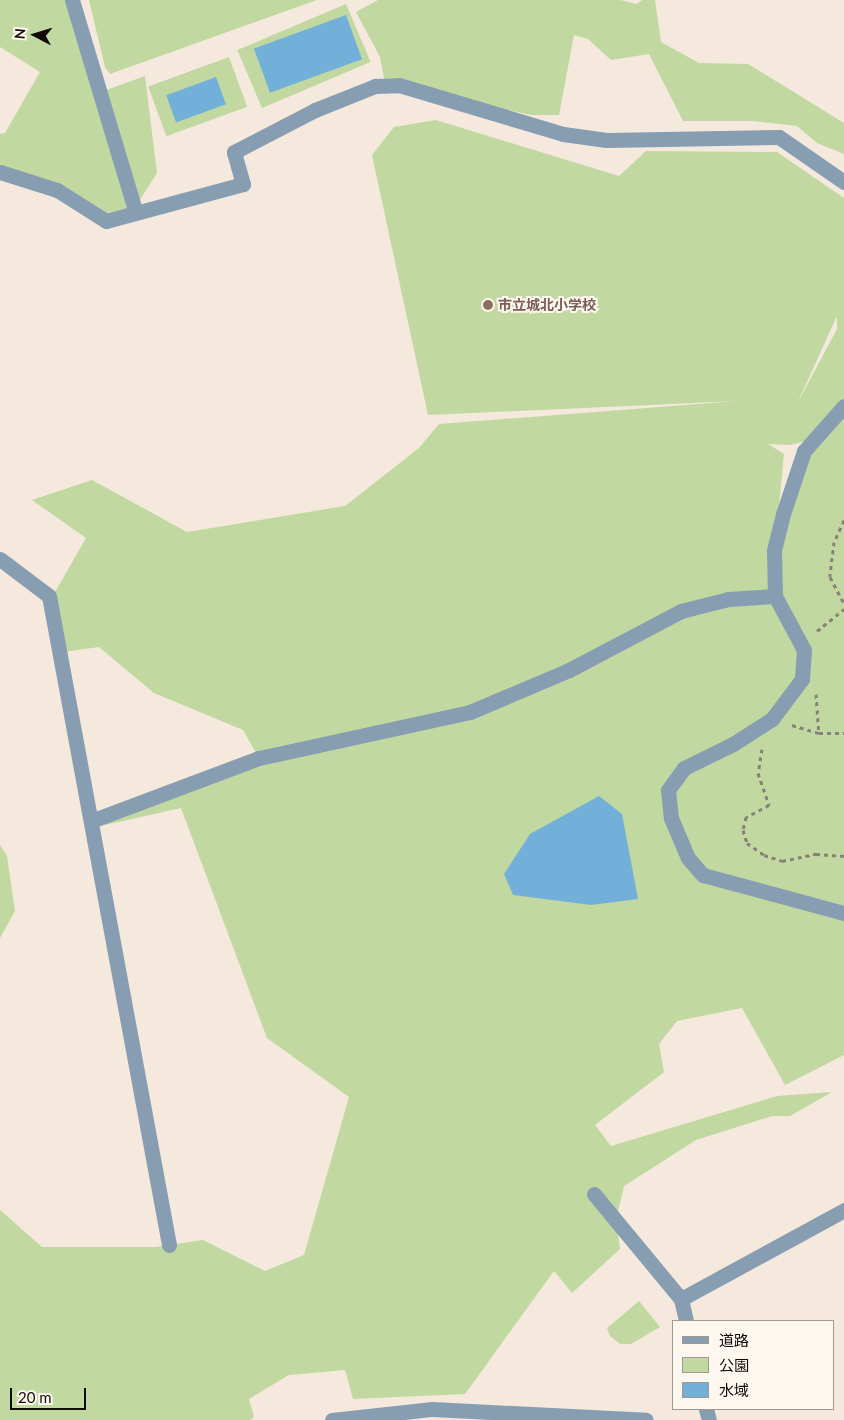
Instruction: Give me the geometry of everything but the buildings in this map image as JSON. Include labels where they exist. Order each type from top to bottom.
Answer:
[{"type":"street","points":[[72,0],[136,213]]},
{"type":"street","points":[[0,172],[57,190],[106,221],[243,184],[234,152],[315,110],[375,86],[399,85],[563,134],[607,140],[779,137],[844,182]]},
{"type":"street","points":[[844,406],[804,451],[783,514],[774,551],[775,596],[804,650],[802,679],[772,719],[683,770],[668,789],[671,818],[688,858],[703,875],[844,913]]},
{"type":"street","points":[[0,558],[49,596],[169,1245]]},
{"type":"street","points":[[91,821],[258,758],[470,712],[570,670],[681,611],[728,599],[775,596]]},
{"type":"street","points":[[594,1194],[681,1299],[686,1320]]},
{"type":"street","points":[[681,1299],[844,1210]]},
{"type":"street","points":[[332,1420],[432,1409],[646,1420]]},
{"type":"path","points":[[844,520],[834,542],[830,577],[844,603]]},
{"type":"path","points":[[819,733],[844,733]]},
{"type":"path","points":[[762,748],[758,773],[769,805],[746,817],[743,830],[747,844],[764,855],[782,861],[816,854],[844,856]]},
{"type":"green space","points":[[0,0],[65,0],[95,94],[145,76],[157,173],[134,209],[97,215],[0,165],[0,134],[5,133],[40,72],[0,47]]},
{"type":"green space","points":[[89,0],[317,0],[110,74],[105,67]]},
{"type":"green space","points":[[378,0],[620,0],[637,4],[642,0],[655,0],[661,42],[699,63],[748,64],[844,123],[844,154],[817,143],[797,126],[753,121],[683,121],[649,54],[611,60],[588,39],[574,35],[559,115],[531,115],[385,83],[380,57],[356,12]]},
{"type":"green space","points":[[346,4],[371,62],[262,108],[237,50]]},
{"type":"green space","points":[[229,57],[247,107],[166,136],[148,86]]},
{"type":"green space","points":[[436,120],[619,176],[646,151],[777,152],[844,198],[844,1055],[785,1085],[742,1008],[677,1021],[659,1044],[664,1072],[595,1125],[611,1146],[777,1096],[832,1092],[790,1116],[772,1116],[696,1140],[624,1186],[616,1220],[620,1249],[572,1293],[554,1271],[465,1394],[353,1399],[345,1370],[289,1375],[249,1399],[254,1417],[250,1420],[0,1420],[0,1210],[42,1247],[156,1247],[203,1240],[265,1271],[304,1255],[349,1097],[267,1038],[181,808],[96,827],[91,821],[259,758],[243,730],[154,693],[99,647],[63,652],[54,594],[86,538],[32,500],[92,480],[187,532],[345,506],[419,448],[439,424],[737,401],[428,415],[372,155],[394,127]],"holes":[[[836,318],[837,329],[797,404]],[[806,441],[775,547],[784,454],[768,444],[790,445]]]},
{"type":"green space","points":[[0,845],[7,856],[15,911],[0,938]]},
{"type":"green space","points":[[639,1301],[660,1327],[631,1344],[620,1344],[610,1336],[607,1328]]},
{"type":"water","points":[[346,15],[362,59],[270,93],[254,49]]},
{"type":"water","points":[[216,77],[226,104],[176,122],[166,95]]},
{"type":"water","points":[[599,796],[622,814],[638,899],[591,905],[513,895],[504,874],[530,834]]},
{"type":"place","name":"市立城北小学校","points":[[488,305]]}]
